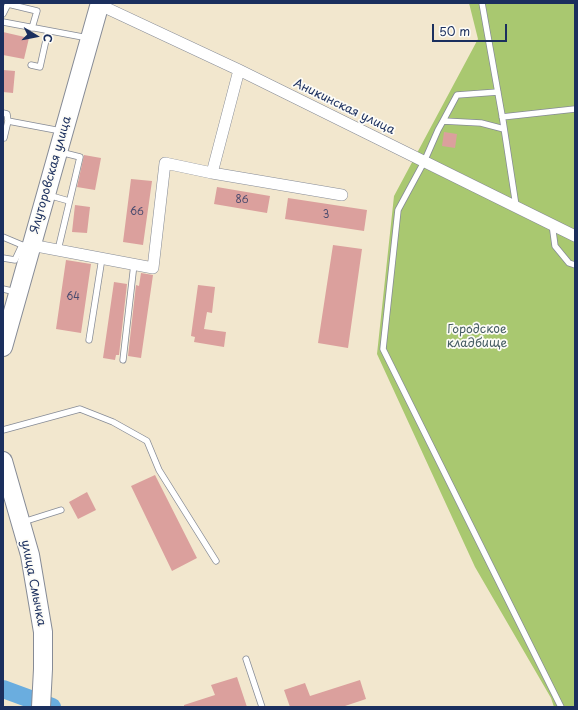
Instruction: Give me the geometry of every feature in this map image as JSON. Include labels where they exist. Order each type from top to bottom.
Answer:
[{"type":"main road","name":"Ялуторовская улица","points":[[3,347],[10,290],[45,195],[100,4]]},
{"type":"main road","name":"улица Смычка","points":[[3,461],[30,555],[43,632],[41,707]]},
{"type":"street","name":"Аникинская улица","points":[[100,4],[239,70],[575,236]]},
{"type":"street","points":[[212,173],[239,70]]},
{"type":"street","points":[[27,245],[153,268],[166,163],[212,173],[342,194]]},
{"type":"lane","points":[[482,3],[516,206]]},
{"type":"lane","points":[[3,14],[8,4],[37,11],[32,28]]},
{"type":"lane","points":[[3,22],[90,39]]},
{"type":"lane","points":[[31,65],[40,67],[48,31]]},
{"type":"lane","points":[[498,92],[457,95],[438,130],[424,162],[398,210],[383,349],[561,707]]},
{"type":"lane","points":[[502,117],[575,109]]},
{"type":"lane","points":[[3,113],[7,114],[8,121],[4,138],[3,137]]},
{"type":"lane","points":[[8,121],[64,131]]},
{"type":"lane","points":[[443,121],[482,122],[504,129]]},
{"type":"lane","points":[[58,151],[80,157],[58,250]]},
{"type":"lane","points":[[45,195],[69,201]]},
{"type":"lane","points":[[552,224],[555,246],[569,263],[575,265]]},
{"type":"lane","points":[[3,238],[27,245],[15,260],[3,258]]},
{"type":"lane","points":[[89,340],[102,258]]},
{"type":"lane","points":[[123,360],[134,264]]},
{"type":"lane","points":[[3,430],[80,409],[113,422],[147,441],[159,470],[216,561]]},
{"type":"lane","points":[[20,523],[61,510]]},
{"type":"lane","points":[[246,659],[262,707]]},
{"type":"green space","name":"Городское кладбище","points":[[469,3],[575,3],[575,707],[554,707],[551,698],[475,567],[377,354],[394,196],[478,39]]},
{"type":"building","points":[[3,32],[29,38],[24,59],[3,55]]},
{"type":"building","points":[[3,70],[15,71],[13,93],[3,92]]},
{"type":"building","points":[[444,132],[457,134],[455,148],[442,146]]},
{"type":"building","points":[[84,155],[101,158],[95,190],[77,187]]},
{"type":"building","points":[[131,179],[152,181],[143,245],[123,242]]},
{"type":"building","points":[[217,187],[270,196],[267,213],[214,204]]},
{"type":"building","points":[[288,198],[367,210],[364,231],[285,219]]},
{"type":"building","points":[[75,205],[90,207],[87,233],[72,232]]},
{"type":"building","points":[[333,245],[362,249],[348,348],[318,343]]},
{"type":"building","points":[[66,260],[91,264],[81,333],[56,329]]},
{"type":"building","points":[[141,273],[153,275],[141,358],[128,356],[136,285],[139,286]]},
{"type":"building","points":[[114,282],[127,284],[119,355],[116,355],[115,360],[103,358]]},
{"type":"building","points":[[198,285],[215,287],[212,313],[207,312],[204,329],[226,332],[224,347],[194,342],[195,337],[191,336]]},
{"type":"building","points":[[155,475],[197,558],[172,571],[131,486]]},
{"type":"building","points":[[87,492],[96,510],[78,519],[69,502]]},
{"type":"building","points":[[237,677],[247,707],[184,707],[184,705],[215,695],[211,685]]},
{"type":"building","points":[[360,680],[366,699],[342,707],[290,707],[284,690],[305,683],[310,696]]},
{"type":"waterway","points":[[3,689],[52,707]]}]
